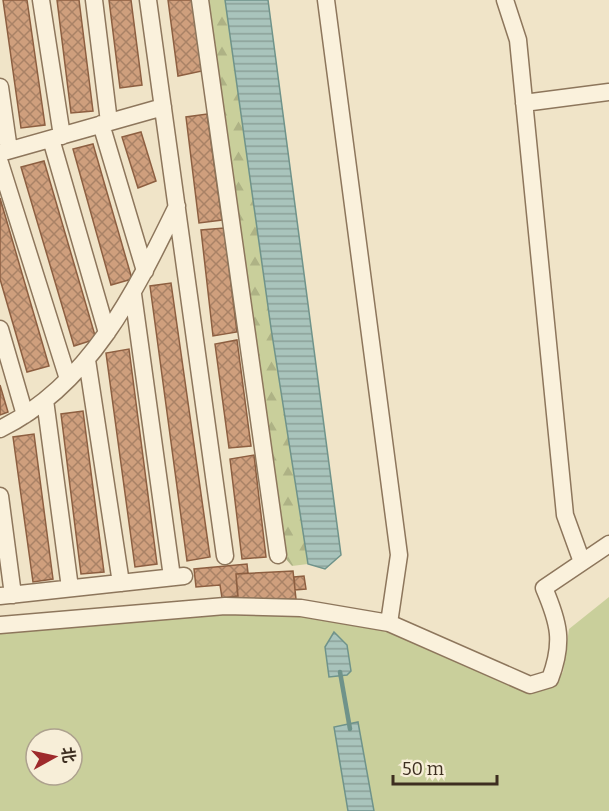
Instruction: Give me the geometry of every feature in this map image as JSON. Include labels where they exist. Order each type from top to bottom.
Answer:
[{"type":"street","points":[[41,0],[56,137],[107,333]]},
{"type":"street","points":[[94,0],[105,123],[146,271]]},
{"type":"street","points":[[148,0],[225,556]]},
{"type":"street","points":[[200,0],[278,555]]},
{"type":"street","points":[[326,0],[399,555],[389,623]]},
{"type":"street","points":[[505,0],[518,40],[566,514],[582,562]]},
{"type":"street","points":[[0,87],[3,156],[68,379]]},
{"type":"street","points":[[524,103],[609,92]]},
{"type":"street","points":[[3,156],[56,137],[163,107]]},
{"type":"street","points":[[0,429],[45,400],[87,360],[146,271],[177,206]]},
{"type":"street","points":[[0,496],[7,596],[178,576],[132,294]]},
{"type":"street","points":[[0,329],[25,415]]},
{"type":"street","points":[[87,360],[121,583]]},
{"type":"street","points":[[45,400],[70,588]]},
{"type":"street","points":[[0,625],[225,606],[301,608],[389,623],[530,685],[550,679],[558,658],[558,619],[544,588],[609,544]]},
{"type":"street","points":[[582,562],[609,556]]},
{"type":"green space","points":[[205,0],[225,0],[271,328],[308,564],[292,566],[285,558]]},
{"type":"green space","points":[[609,597],[609,811],[0,811],[0,633],[207,614],[301,614],[403,635],[553,685],[563,672],[569,629]]},
{"type":"water","points":[[225,0],[268,0],[341,555],[325,569],[308,564],[271,328]]},
{"type":"water","points":[[334,632],[347,645],[351,671],[347,675],[329,677],[325,647]]},
{"type":"water","points":[[358,722],[374,811],[348,811],[334,727]]},
{"type":"building","points":[[3,0],[27,0],[45,125],[21,128]]},
{"type":"building","points":[[57,0],[79,0],[93,111],[71,113]]},
{"type":"building","points":[[109,0],[131,0],[142,85],[120,88]]},
{"type":"building","points":[[168,0],[192,0],[202,71],[178,76]]},
{"type":"building","points":[[207,114],[222,220],[199,223],[186,117]]},
{"type":"building","points":[[141,132],[156,181],[138,188],[122,137]]},
{"type":"building","points":[[93,144],[132,279],[111,285],[73,149]]},
{"type":"building","points":[[44,161],[96,339],[74,346],[21,167]]},
{"type":"building","points":[[0,198],[49,366],[27,372],[0,279]]},
{"type":"building","points":[[224,228],[237,332],[213,336],[201,230]]},
{"type":"building","points":[[171,283],[210,557],[187,561],[150,286]]},
{"type":"building","points":[[237,340],[251,446],[229,448],[215,344]]},
{"type":"building","points":[[129,349],[157,564],[135,567],[106,353]]},
{"type":"building","points":[[0,385],[8,412],[0,415]]},
{"type":"building","points":[[83,411],[104,572],[81,574],[61,414]]},
{"type":"building","points":[[34,434],[53,579],[33,582],[13,437]]},
{"type":"building","points":[[254,455],[266,557],[242,559],[230,459]]},
{"type":"building","points":[[247,564],[248,573],[236,574],[238,596],[222,598],[220,585],[196,587],[194,569]]},
{"type":"building","points":[[293,571],[296,599],[238,601],[236,574]]},
{"type":"building","points":[[304,576],[306,589],[295,590],[294,577]]},
{"type":"waterway","points":[[340,672],[350,729]]}]
